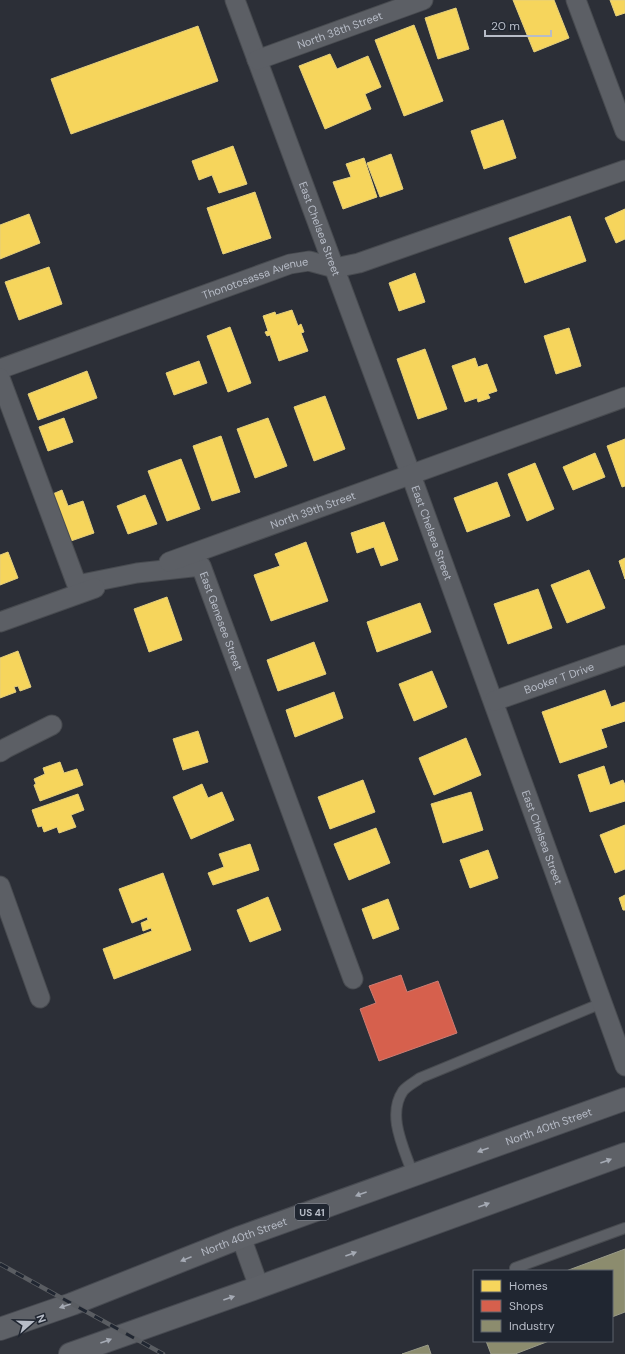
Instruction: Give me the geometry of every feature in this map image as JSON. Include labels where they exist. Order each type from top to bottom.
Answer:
[{"type":"main road","name":"North 40th Street","points":[[0,1329],[80,1301],[241,1237],[625,1099]]},
{"type":"main road","points":[[70,1354],[625,1154]]},
{"type":"street","name":"East Chelsea Street","points":[[235,0],[411,474],[625,1066]]},
{"type":"street","name":"North 38th Street","points":[[257,60],[423,0]]},
{"type":"street","points":[[576,0],[625,131]]},
{"type":"street","name":"Thonotosassa Avenue","points":[[0,369],[290,264],[309,261],[335,268],[359,263],[625,170]]},
{"type":"street","name":"East Genesee Street","points":[[0,378],[77,585],[138,573],[200,566],[353,979]]},
{"type":"street","name":"North 39th Street","points":[[0,622],[625,397]]},
{"type":"street","name":"Booker T Drive","points":[[494,701],[625,655]]},
{"type":"street","points":[[0,752],[52,725]]},
{"type":"street","points":[[0,886],[4,909],[40,998]]},
{"type":"street","points":[[241,1237],[259,1287]]},
{"type":"lane","points":[[413,1175],[398,1132],[396,1107],[403,1091],[420,1078],[602,1003]]},
{"type":"lane","points":[[515,1268],[625,1228]]},
{"type":"building: Homes","points":[[513,0],[554,0],[569,38],[534,52]]},
{"type":"building: Homes","points":[[610,0],[625,0],[625,13],[616,16]]},
{"type":"building: Homes","points":[[456,8],[469,49],[438,59],[425,18]]},
{"type":"building: Homes","points":[[414,25],[443,101],[404,116],[375,40]]},
{"type":"building: Homes","points":[[198,26],[218,81],[71,134],[51,79]]},
{"type":"building: Homes","points":[[330,54],[337,69],[368,56],[381,87],[365,94],[371,109],[325,129],[299,66]]},
{"type":"building: Homes","points":[[503,120],[516,158],[484,169],[471,131]]},
{"type":"building: Homes","points":[[233,146],[247,184],[219,193],[212,175],[199,180],[192,161]]},
{"type":"building: Homes","points":[[391,154],[403,189],[380,197],[367,163]]},
{"type":"building: Homes","points":[[364,158],[377,197],[343,209],[333,182],[351,177],[346,164]]},
{"type":"building: Homes","points":[[255,192],[271,238],[223,254],[207,208]]},
{"type":"building: Homes","points":[[625,209],[625,239],[616,243],[605,218]]},
{"type":"building: Homes","points":[[29,214],[40,243],[0,259],[0,225]]},
{"type":"building: Homes","points":[[570,216],[586,261],[525,283],[509,238]]},
{"type":"building: Homes","points":[[49,267],[62,304],[19,320],[5,282]]},
{"type":"building: Homes","points":[[415,273],[425,302],[399,311],[389,283]]},
{"type":"building: Homes","points":[[292,310],[298,326],[301,324],[304,332],[301,333],[308,351],[279,361],[270,335],[267,336],[265,332],[268,331],[263,316],[275,312],[276,315]]},
{"type":"building: Homes","points":[[230,327],[251,383],[228,392],[207,336]]},
{"type":"building: Homes","points":[[569,328],[581,366],[556,374],[544,336]]},
{"type":"building: Homes","points":[[425,349],[447,409],[418,419],[397,359]]},
{"type":"building: Homes","points":[[475,358],[478,367],[487,364],[497,391],[488,394],[490,398],[478,402],[477,398],[465,402],[452,366]]},
{"type":"building: Homes","points":[[199,361],[207,383],[174,395],[166,373]]},
{"type":"building: Homes","points":[[87,371],[97,398],[38,420],[28,394]]},
{"type":"building: Homes","points":[[325,396],[345,449],[314,461],[294,407]]},
{"type":"building: Homes","points":[[64,418],[73,442],[48,451],[39,427]]},
{"type":"building: Homes","points":[[268,418],[287,466],[255,478],[237,429]]},
{"type":"building: Homes","points":[[221,436],[240,492],[212,501],[193,446]]},
{"type":"building: Homes","points":[[625,439],[625,486],[622,487],[607,446]]},
{"type":"building: Homes","points":[[595,453],[605,477],[573,490],[563,467]]},
{"type":"building: Homes","points":[[181,459],[200,509],[167,521],[148,471]]},
{"type":"building: Homes","points":[[535,463],[554,509],[527,521],[508,474]]},
{"type":"building: Homes","points":[[497,482],[510,516],[467,532],[454,498]]},
{"type":"building: Homes","points":[[62,490],[68,506],[83,501],[94,533],[65,543],[48,496]]},
{"type":"building: Homes","points":[[145,495],[157,524],[128,534],[117,506]]},
{"type":"building: Homes","points":[[384,522],[398,560],[381,566],[374,547],[357,553],[351,533]]},
{"type":"building: Homes","points":[[306,542],[328,601],[271,621],[254,575],[280,566],[275,554]]},
{"type":"building: Homes","points":[[8,552],[18,578],[0,585],[0,555]]},
{"type":"building: Homes","points":[[625,558],[625,579],[619,561]]},
{"type":"building: Homes","points":[[589,570],[605,608],[567,623],[551,585]]},
{"type":"building: Homes","points":[[538,589],[552,628],[508,644],[494,604]]},
{"type":"building: Homes","points":[[167,597],[182,640],[149,652],[134,609]]},
{"type":"building: Homes","points":[[420,603],[431,632],[377,652],[367,622]]},
{"type":"building: Homes","points":[[314,642],[326,674],[278,691],[267,660]]},
{"type":"building: Homes","points":[[18,651],[31,687],[20,691],[18,686],[14,687],[16,692],[0,698],[0,658]]},
{"type":"building: Homes","points":[[432,671],[447,707],[414,721],[399,684]]},
{"type":"building: Homes","points":[[605,690],[611,707],[625,702],[625,721],[601,729],[607,747],[560,763],[542,712]]},
{"type":"building: Homes","points":[[334,692],[343,718],[295,737],[286,710]]},
{"type":"building: Homes","points":[[198,731],[208,762],[183,770],[173,739]]},
{"type":"building: Homes","points":[[466,738],[481,775],[434,795],[419,758]]},
{"type":"building: Homes","points":[[60,762],[64,773],[77,769],[83,785],[40,801],[34,785],[36,784],[34,779],[45,774],[43,768]]},
{"type":"building: Homes","points":[[604,766],[610,785],[623,780],[625,785],[625,801],[590,812],[578,775]]},
{"type":"building: Homes","points":[[363,780],[375,812],[330,829],[318,797]]},
{"type":"building: Homes","points":[[202,784],[208,798],[222,792],[234,820],[191,839],[173,797]]},
{"type":"building: Homes","points":[[471,792],[483,830],[443,843],[431,804]]},
{"type":"building: Homes","points":[[78,794],[84,810],[71,815],[76,827],[59,833],[57,827],[44,832],[42,826],[38,827],[32,810]]},
{"type":"building: Homes","points":[[625,825],[625,869],[615,873],[600,835]]},
{"type":"building: Homes","points":[[376,828],[390,863],[349,880],[334,844]]},
{"type":"building: Homes","points":[[250,844],[259,870],[213,885],[208,873],[224,867],[219,854]]},
{"type":"building: Homes","points":[[488,850],[498,878],[470,888],[460,860]]},
{"type":"building: Homes","points":[[163,873],[191,950],[114,979],[103,949],[152,931],[151,928],[143,931],[141,923],[148,920],[147,917],[132,923],[119,889]]},
{"type":"building: Homes","points":[[625,895],[625,910],[623,910],[619,898]]},
{"type":"building: Homes","points":[[268,897],[281,930],[250,942],[237,910]]},
{"type":"building: Homes","points":[[388,899],[399,929],[373,939],[362,909]]},
{"type":"building: Shops","points":[[401,975],[407,992],[438,981],[457,1033],[379,1061],[360,1009],[376,1003],[369,986]]},
{"type":"building: Industry","points":[[625,1249],[625,1312],[613,1317],[613,1270],[569,1270]]},
{"type":"building: Industry","points":[[486,1342],[546,1342],[515,1354],[491,1354]]},
{"type":"building: Industry","points":[[428,1345],[431,1354],[402,1354]]},
{"type":"railway","points":[[0,1264],[163,1354]]}]
